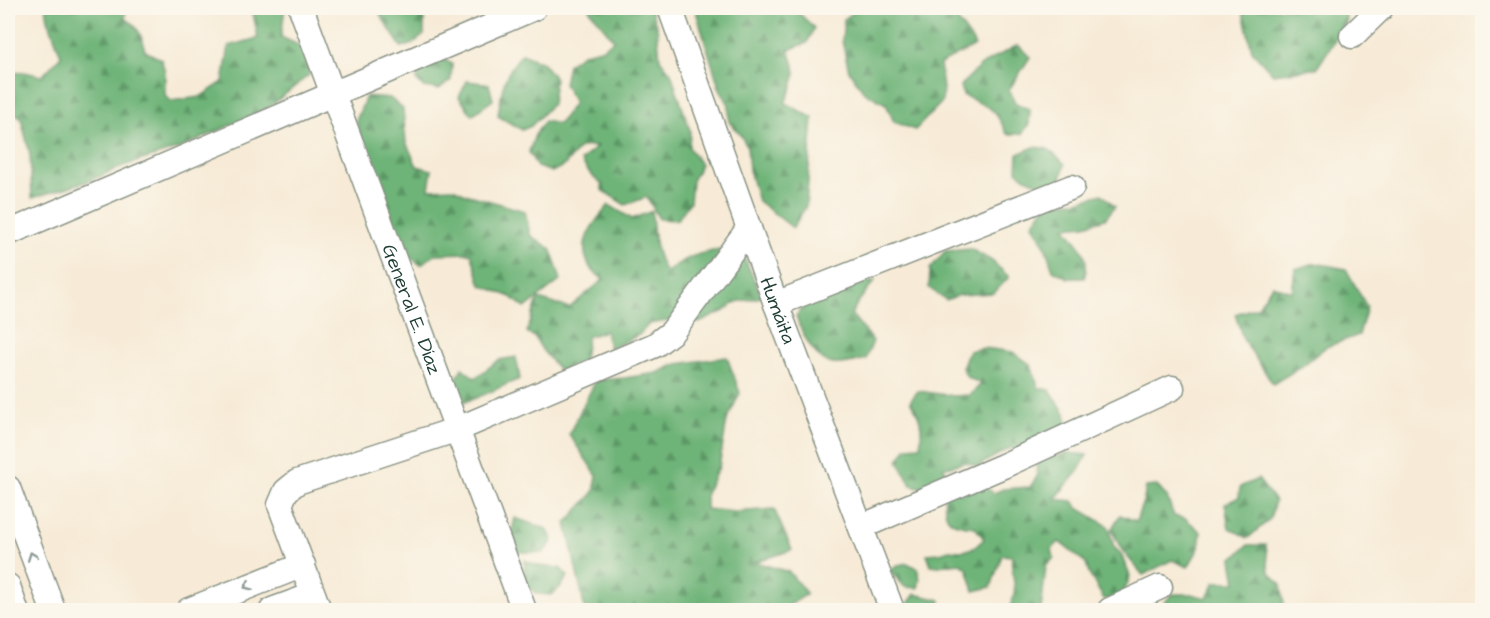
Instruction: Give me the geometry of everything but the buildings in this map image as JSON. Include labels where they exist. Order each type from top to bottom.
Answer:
[{"type":"street","name":"General E. Díaz","points":[[301,8],[524,610]]},
{"type":"street","points":[[8,232],[534,8]]},
{"type":"street","name":"Humáita","points":[[670,8],[776,304],[892,610]]},
{"type":"street","points":[[1352,36],[1381,8]]},
{"type":"street","points":[[776,304],[1072,187]]},
{"type":"street","points":[[272,610],[316,603],[280,505],[286,491],[297,482],[458,429],[655,345],[672,332],[749,228]]},
{"type":"street","points":[[861,527],[1003,466],[1172,388]]},
{"type":"street","points":[[8,488],[53,610]]},
{"type":"street","points":[[189,610],[303,565]]},
{"type":"street","points":[[8,586],[16,610]]},
{"type":"street","points":[[1110,610],[1160,587]]},
{"type":"green space","points":[[46,8],[126,8],[125,19],[137,28],[145,51],[161,59],[165,71],[165,95],[171,101],[200,97],[223,82],[229,46],[258,38],[252,8],[285,8],[281,37],[303,47],[312,61],[310,74],[268,108],[181,148],[123,166],[89,181],[32,198],[30,155],[21,118],[8,108],[8,60],[14,73],[24,72],[42,76],[61,56]]},
{"type":"green space","points":[[376,8],[416,8],[424,20],[424,35],[411,45],[401,47]]},
{"type":"green space","points":[[588,8],[650,8],[657,26],[660,59],[671,73],[690,130],[689,148],[701,164],[692,181],[690,202],[677,220],[659,219],[647,197],[625,205],[602,190],[602,184],[592,176],[581,161],[597,146],[580,147],[565,165],[552,172],[537,167],[529,152],[535,135],[544,121],[559,124],[574,103],[564,84],[568,64],[584,53],[601,49],[614,40]]},
{"type":"green space","points":[[695,8],[799,8],[797,11],[814,28],[807,43],[788,50],[794,65],[795,77],[785,103],[813,118],[806,206],[793,228],[758,201],[749,170],[747,146],[729,122],[729,105],[719,87]]},
{"type":"green space","points":[[860,8],[944,8],[961,25],[975,46],[940,64],[942,102],[915,130],[894,122],[886,104],[864,92],[849,71],[842,41],[844,19]]},
{"type":"green space","points":[[1242,8],[1344,8],[1347,21],[1317,68],[1273,74],[1252,51]]},
{"type":"green space","points":[[1018,45],[1030,57],[1009,90],[1016,104],[1030,109],[1029,124],[1022,134],[1007,134],[994,112],[963,95],[960,86],[981,65]]},
{"type":"green space","points":[[522,54],[543,63],[555,78],[552,104],[531,126],[522,130],[498,116],[504,82]]},
{"type":"green space","points":[[441,58],[452,64],[451,80],[439,89],[423,87],[416,80],[424,63]]},
{"type":"green space","points":[[467,81],[489,84],[493,100],[472,115],[459,97]]},
{"type":"green space","points":[[366,96],[390,98],[403,109],[406,142],[417,166],[432,170],[429,189],[453,188],[525,211],[530,235],[551,249],[561,280],[525,308],[511,297],[481,285],[471,253],[435,254],[421,265],[405,254],[394,231],[384,183],[373,173],[356,121]]},
{"type":"green space","points":[[1034,147],[1048,149],[1065,164],[1059,186],[1036,183],[1017,171],[1018,154]]},
{"type":"green space","points":[[1102,194],[1115,206],[1105,219],[1085,225],[1065,227],[1082,251],[1086,263],[1084,278],[1068,278],[1053,270],[1045,246],[1033,224],[1045,207],[1057,202],[1078,201]]},
{"type":"green space","points":[[609,205],[632,219],[652,211],[655,243],[666,273],[691,257],[719,250],[740,248],[762,297],[736,302],[724,311],[699,323],[685,318],[649,324],[639,335],[610,349],[605,331],[587,337],[584,360],[560,371],[535,338],[527,332],[538,299],[569,308],[603,280],[590,267],[586,258],[585,241],[592,226]]},
{"type":"green space","points":[[971,249],[992,261],[1009,277],[994,293],[959,295],[946,300],[929,288],[930,269],[945,251]]},
{"type":"green space","points":[[1315,263],[1346,269],[1367,307],[1359,335],[1326,347],[1301,367],[1273,384],[1243,339],[1235,314],[1258,307],[1272,285],[1292,292],[1295,269]]},
{"type":"green space","points":[[875,281],[851,314],[873,341],[866,359],[841,364],[826,362],[810,345],[796,316],[805,303],[851,282]]},
{"type":"green space","points":[[984,348],[1013,352],[1031,365],[1039,388],[1050,390],[1065,413],[1069,430],[1031,456],[1010,448],[978,466],[966,462],[943,468],[952,481],[939,492],[911,485],[898,460],[907,447],[920,446],[920,422],[910,401],[918,391],[954,396],[970,395],[981,384],[967,377],[962,368],[969,351]]},
{"type":"green space","points":[[516,357],[520,379],[464,402],[454,384],[462,368],[475,378],[499,360]]},
{"type":"green space","points":[[727,357],[740,393],[727,420],[719,467],[706,493],[706,509],[735,512],[774,509],[792,550],[755,562],[789,572],[807,594],[782,610],[585,610],[566,523],[594,492],[597,476],[569,434],[596,380],[657,373],[677,364]]},
{"type":"green space","points":[[1068,453],[1087,455],[1079,470],[1055,499],[1073,501],[1078,508],[1108,526],[1114,547],[1121,554],[1130,576],[1125,590],[1114,599],[1104,599],[1089,574],[1086,563],[1059,542],[1052,549],[1054,558],[1046,566],[1041,610],[1008,610],[1015,588],[1012,556],[1002,555],[991,587],[974,591],[967,568],[959,563],[931,565],[927,554],[974,548],[984,539],[975,527],[959,525],[950,520],[945,511],[945,494],[979,483],[994,493],[1003,489],[1030,487],[1038,475],[1036,465]]},
{"type":"green space","points":[[1258,479],[1275,501],[1270,519],[1248,538],[1229,528],[1225,504],[1239,497],[1240,487]]},
{"type":"green space","points":[[1157,486],[1167,497],[1174,516],[1186,519],[1201,532],[1199,548],[1188,567],[1172,560],[1143,575],[1126,555],[1111,530],[1120,515],[1136,521],[1146,487]]},
{"type":"green space","points":[[515,518],[547,529],[553,541],[543,553],[518,552],[510,541]]},
{"type":"green space","points":[[1248,545],[1266,545],[1269,572],[1281,584],[1285,610],[1274,610],[1262,604],[1258,610],[1162,610],[1161,607],[1172,594],[1191,594],[1207,598],[1215,582],[1236,582],[1232,559]]},
{"type":"green space","points":[[524,560],[539,566],[560,568],[568,576],[552,595],[537,594],[526,585]]},
{"type":"green space","points":[[907,563],[917,568],[920,579],[918,588],[905,587],[890,571],[898,565]]},
{"type":"green space","points":[[915,594],[941,600],[940,610],[905,610]]}]
